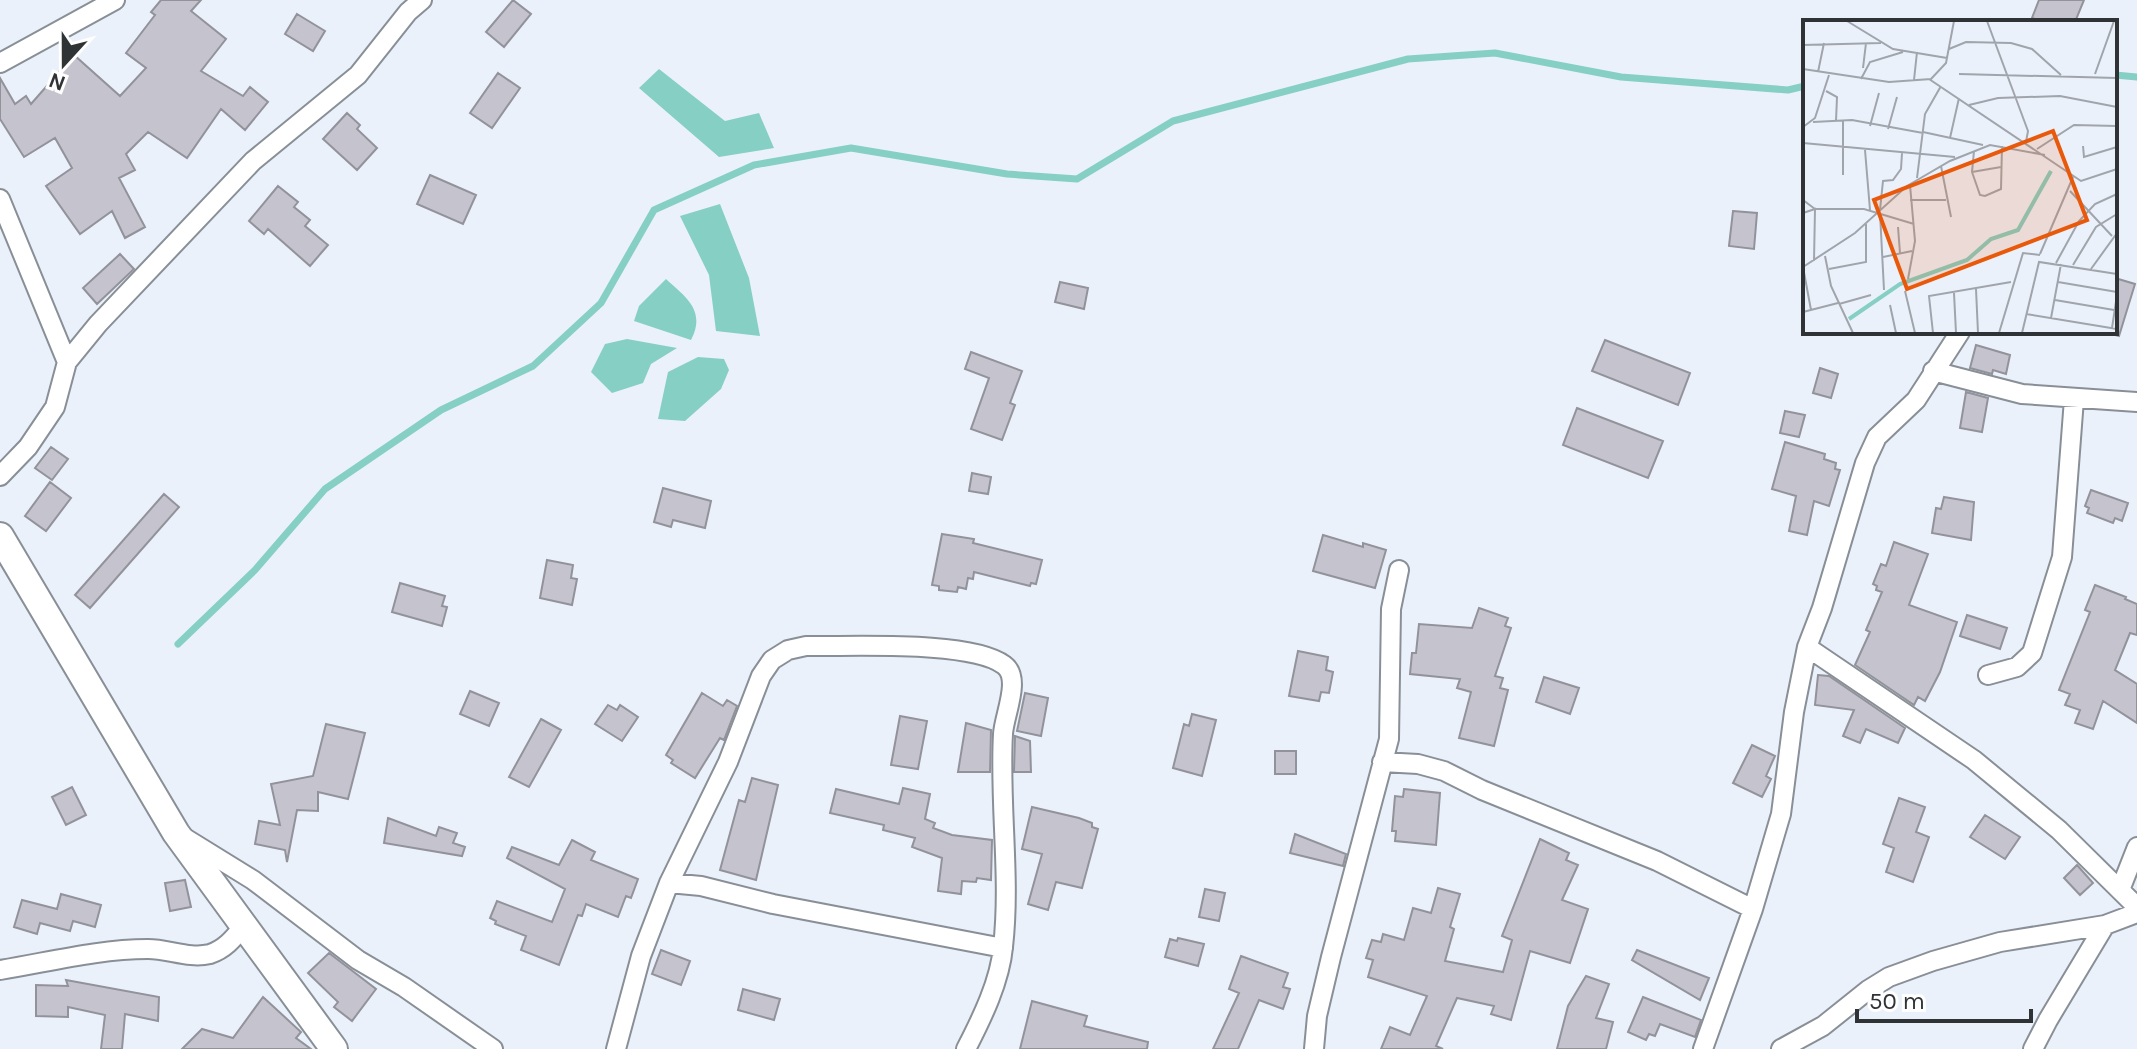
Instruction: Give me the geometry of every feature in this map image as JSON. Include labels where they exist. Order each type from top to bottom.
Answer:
[{"type":"street","points":[[0,63],[115,0]]},
{"type":"street","points":[[0,476],[28,447],[55,407],[67,362],[98,324],[244,171],[279,138],[358,75],[408,12],[422,0]]},
{"type":"street","points":[[0,199],[67,362]]},
{"type":"street","points":[[1703,1049],[1753,909],[1781,814],[1794,712],[1807,647],[1822,608],[1865,463],[1877,437],[1916,400],[1959,334]]},
{"type":"street","points":[[1933,371],[2022,394],[2137,402]]},
{"type":"street","points":[[1988,675],[2017,667],[2032,653],[2058,571],[2062,557],[2074,399]]},
{"type":"street","points":[[0,536],[176,833],[329,1047]]},
{"type":"street","points":[[1314,1049],[1317,1016],[1331,957],[1389,739],[1391,609],[1399,570]]},
{"type":"street","points":[[616,1049],[641,956],[669,883],[728,762],[761,676],[772,660],[788,650],[806,646],[961,651],[994,659],[1007,666],[1013,678],[1003,732],[1003,948],[993,986],[966,1049]]},
{"type":"street","points":[[1807,647],[1974,760],[2059,830],[2137,907]]},
{"type":"street","points":[[1382,762],[1418,764],[1444,771],[1482,790],[1657,861],[1753,909]]},
{"type":"street","points":[[176,833],[253,880],[358,960],[493,1049]]},
{"type":"street","points":[[2120,890],[2137,847]]},
{"type":"street","points":[[669,883],[701,886],[773,904],[1003,948]]},
{"type":"street","points":[[1781,1049],[1823,1026],[1889,977],[2000,942],[2105,925],[2137,913]]},
{"type":"street","points":[[2033,1049],[2105,925]]},
{"type":"street","points":[[0,970],[115,951],[152,949],[183,955],[207,955],[224,948],[243,927]]},
{"type":"shaded area","points":[[659,69],[725,121],[759,113],[774,148],[719,157],[639,88]]},
{"type":"shaded area","points":[[720,204],[749,278],[760,336],[716,331],[709,275],[680,216]]},
{"type":"shaded area","points":[[666,279],[687,299],[695,313],[695,330],[691,340],[634,321],[639,306]]},
{"type":"shaded area","points":[[627,339],[677,348],[651,364],[643,383],[612,393],[591,372],[605,344]]},
{"type":"shaded area","points":[[698,357],[724,359],[729,370],[721,389],[685,421],[658,419],[668,372]]},
{"type":"building","points":[[161,0],[201,0],[191,11],[226,39],[201,71],[243,96],[250,87],[268,102],[245,130],[221,109],[187,158],[148,132],[126,154],[135,170],[119,178],[145,227],[125,238],[112,211],[80,234],[46,186],[72,168],[55,138],[24,157],[0,119],[0,78],[15,104],[26,96],[31,104],[74,55],[120,96],[146,68],[126,53],[155,15],[151,12]]},
{"type":"building","points":[[513,0],[531,14],[504,47],[486,32]]},
{"type":"building","points":[[2039,0],[2084,0],[2076,20],[2032,18]]},
{"type":"building","points":[[297,14],[325,31],[313,51],[285,34]]},
{"type":"building","points":[[498,73],[520,88],[492,128],[470,113]]},
{"type":"building","points":[[347,113],[360,125],[357,129],[377,148],[357,170],[323,139]]},
{"type":"building","points":[[430,175],[476,195],[463,224],[417,204]]},
{"type":"building","points":[[278,186],[298,202],[294,207],[310,220],[305,226],[328,245],[310,266],[268,229],[264,234],[249,221]]},
{"type":"building","points":[[1733,211],[1757,213],[1754,249],[1729,246]]},
{"type":"building","points":[[120,254],[134,269],[97,304],[83,288]]},
{"type":"building","points":[[2117,279],[2135,284],[2119,336],[2115,335]]},
{"type":"building","points":[[1060,282],[1088,288],[1084,309],[1055,302]]},
{"type":"building","points":[[1605,340],[1690,373],[1678,405],[1592,371]]},
{"type":"building","points":[[1976,345],[2010,355],[2006,374],[1970,368]]},
{"type":"building","points":[[971,352],[1022,371],[1010,403],[1015,405],[1002,440],[971,429],[989,378],[965,369]]},
{"type":"building","points":[[1820,368],[1838,374],[1831,398],[1813,393]]},
{"type":"building","points":[[1966,392],[1988,398],[1982,432],[1960,428]]},
{"type":"building","points":[[1577,408],[1663,441],[1648,478],[1563,445]]},
{"type":"building","points":[[1785,411],[1805,415],[1799,437],[1780,433]]},
{"type":"building","points":[[1785,442],[1825,454],[1824,459],[1836,463],[1835,469],[1840,470],[1829,506],[1814,501],[1807,535],[1789,531],[1796,496],[1772,489]]},
{"type":"building","points":[[51,447],[68,459],[52,480],[35,468]]},
{"type":"building","points":[[972,473],[991,477],[988,494],[969,491]]},
{"type":"building","points":[[50,482],[71,498],[46,531],[25,516]]},
{"type":"building","points":[[663,488],[711,501],[705,528],[673,520],[671,527],[654,522]]},
{"type":"building","points":[[2091,490],[2128,503],[2122,521],[2115,518],[2113,523],[2087,513],[2089,508],[2085,506]]},
{"type":"building","points":[[164,494],[179,507],[90,608],[75,595]]},
{"type":"building","points":[[1944,497],[1974,502],[1971,540],[1932,533],[1936,508],[1941,509]]},
{"type":"building","points":[[942,534],[974,539],[973,543],[1042,560],[1036,584],[1031,583],[1030,586],[974,572],[973,579],[968,578],[966,589],[958,587],[957,592],[939,590],[939,586],[932,585]]},
{"type":"building","points":[[1323,535],[1363,547],[1363,543],[1386,550],[1375,588],[1313,571]]},
{"type":"building","points":[[1894,542],[1928,554],[1909,605],[1957,622],[1940,672],[1925,701],[1918,697],[1914,705],[1855,665],[1870,632],[1866,630],[1882,592],[1876,590],[1877,586],[1873,584],[1881,564],[1886,566]]},
{"type":"building","points":[[547,560],[573,565],[571,578],[577,579],[572,605],[540,598]]},
{"type":"building","points":[[400,583],[445,596],[442,606],[447,607],[442,626],[392,612]]},
{"type":"building","points":[[2095,585],[2137,604],[2137,635],[2130,633],[2115,670],[2137,684],[2137,723],[2103,701],[2093,729],[2075,723],[2080,710],[2065,705],[2070,694],[2059,690],[2090,612],[2085,610]]},
{"type":"building","points":[[1479,608],[1508,618],[1505,626],[1511,628],[1495,676],[1503,678],[1500,688],[1508,690],[1494,746],[1459,738],[1471,692],[1457,688],[1460,679],[1410,674],[1419,624],[1472,628]]},
{"type":"building","points":[[1967,615],[2007,628],[2000,649],[1960,636]]},
{"type":"building","points":[[1298,651],[1328,657],[1326,670],[1333,672],[1329,693],[1321,692],[1319,701],[1289,696]]},
{"type":"building","points":[[1818,675],[1829,676],[1905,728],[1898,743],[1866,729],[1860,743],[1843,736],[1854,710],[1815,705]]},
{"type":"building","points":[[1544,677],[1579,688],[1570,714],[1536,702]]},
{"type":"building","points":[[470,691],[499,703],[489,726],[460,714]]},
{"type":"building","points":[[702,693],[723,706],[727,700],[737,706],[724,740],[720,738],[695,778],[671,763],[673,760],[666,755]]},
{"type":"building","points":[[1025,693],[1048,698],[1041,736],[1017,731]]},
{"type":"building","points":[[608,705],[617,710],[620,705],[638,717],[622,741],[595,724]]},
{"type":"building","points":[[1192,714],[1216,720],[1202,776],[1173,768],[1184,724],[1189,726]]},
{"type":"building","points":[[900,716],[927,721],[918,769],[891,765]]},
{"type":"building","points":[[541,719],[561,730],[529,787],[509,777]]},
{"type":"building","points":[[966,723],[991,730],[990,772],[958,772]]},
{"type":"building","points":[[326,724],[365,733],[348,799],[318,792],[318,811],[297,810],[287,862],[285,850],[255,844],[259,821],[280,825],[271,784],[313,776]]},
{"type":"building","points":[[1015,736],[1030,741],[1031,772],[1014,772]]},
{"type":"building","points":[[1752,745],[1775,756],[1766,776],[1771,779],[1762,797],[1733,783]]},
{"type":"building","points":[[1275,751],[1296,751],[1296,774],[1275,774]]},
{"type":"building","points":[[752,778],[778,785],[756,880],[720,870],[739,800],[745,802]]},
{"type":"building","points":[[72,787],[86,815],[66,825],[52,797]]},
{"type":"building","points":[[903,788],[930,794],[925,819],[935,823],[933,828],[952,835],[992,840],[991,880],[977,878],[976,882],[962,881],[961,894],[938,891],[942,858],[912,847],[915,838],[883,830],[884,825],[830,813],[836,789],[899,804]]},
{"type":"building","points":[[1404,789],[1440,793],[1436,845],[1395,841],[1396,831],[1392,831],[1395,796],[1403,797]]},
{"type":"building","points":[[1899,798],[1925,807],[1916,832],[1929,837],[1913,882],[1886,872],[1894,848],[1883,844]]},
{"type":"building","points":[[1032,807],[1079,818],[1098,829],[1082,888],[1056,882],[1048,910],[1028,904],[1042,854],[1022,849]]},
{"type":"building","points":[[1985,815],[2020,837],[2005,859],[1970,837]]},
{"type":"building","points":[[388,818],[436,836],[439,827],[457,833],[453,843],[465,847],[462,856],[384,843]]},
{"type":"building","points":[[1295,834],[1346,854],[1343,866],[1290,853]]},
{"type":"building","points":[[1540,839],[1569,853],[1566,860],[1578,865],[1562,900],[1588,909],[1570,963],[1530,951],[1511,1020],[1491,1014],[1494,1006],[1457,998],[1436,1046],[1443,1049],[1381,1049],[1390,1027],[1410,1035],[1427,996],[1368,977],[1373,960],[1366,958],[1372,940],[1381,942],[1383,934],[1404,940],[1413,908],[1431,913],[1438,888],[1460,894],[1450,927],[1454,929],[1445,961],[1503,972],[1512,940],[1502,936]]},
{"type":"building","points":[[572,840],[595,852],[591,860],[638,879],[631,898],[626,896],[618,917],[586,904],[582,916],[578,915],[559,965],[521,950],[526,936],[495,924],[496,921],[490,918],[497,901],[552,922],[565,889],[507,858],[512,847],[559,865]]},
{"type":"building","points":[[2077,865],[2093,883],[2080,895],[2064,878]]},
{"type":"building","points":[[185,880],[191,907],[170,911],[165,883]]},
{"type":"building","points":[[1205,889],[1225,893],[1219,921],[1199,917]]},
{"type":"building","points":[[61,894],[101,905],[95,927],[73,921],[70,931],[40,923],[37,934],[14,927],[22,900],[57,909]]},
{"type":"building","points":[[1178,938],[1204,944],[1198,966],[1165,957],[1170,939],[1177,941]]},
{"type":"building","points":[[661,950],[690,961],[681,985],[652,974]]},
{"type":"building","points":[[1637,950],[1709,978],[1700,1000],[1632,960]]},
{"type":"building","points":[[329,953],[376,989],[352,1021],[334,1007],[338,1002],[308,973]]},
{"type":"building","points":[[1241,956],[1288,973],[1283,987],[1290,989],[1283,1009],[1259,1000],[1238,1049],[1213,1049],[1239,993],[1229,989]]},
{"type":"building","points":[[1586,976],[1609,984],[1596,1018],[1613,1022],[1606,1049],[1557,1049],[1568,1006]]},
{"type":"building","points":[[66,980],[159,997],[158,1021],[125,1014],[122,1049],[101,1049],[105,1015],[68,1007],[68,1017],[36,1016],[36,985],[68,986]]},
{"type":"building","points":[[743,989],[780,999],[774,1020],[738,1010]]},
{"type":"building","points":[[263,997],[301,1032],[296,1038],[311,1049],[182,1049],[202,1029],[233,1038]]},
{"type":"building","points":[[1643,997],[1701,1020],[1695,1037],[1660,1024],[1655,1036],[1649,1034],[1646,1040],[1628,1032]]},
{"type":"building","points":[[1032,1001],[1087,1016],[1084,1026],[1148,1042],[1147,1049],[1020,1049]]},
{"type":"waterway","points":[[178,644],[255,570],[325,489],[441,410],[533,366],[601,303],[654,210],[754,165],[851,148],[1007,174],[1077,179],[1173,121],[1408,59],[1495,53],[1621,77],[1788,90],[1803,86]]},
{"type":"waterway","points":[[2117,75],[2137,77]]}]
